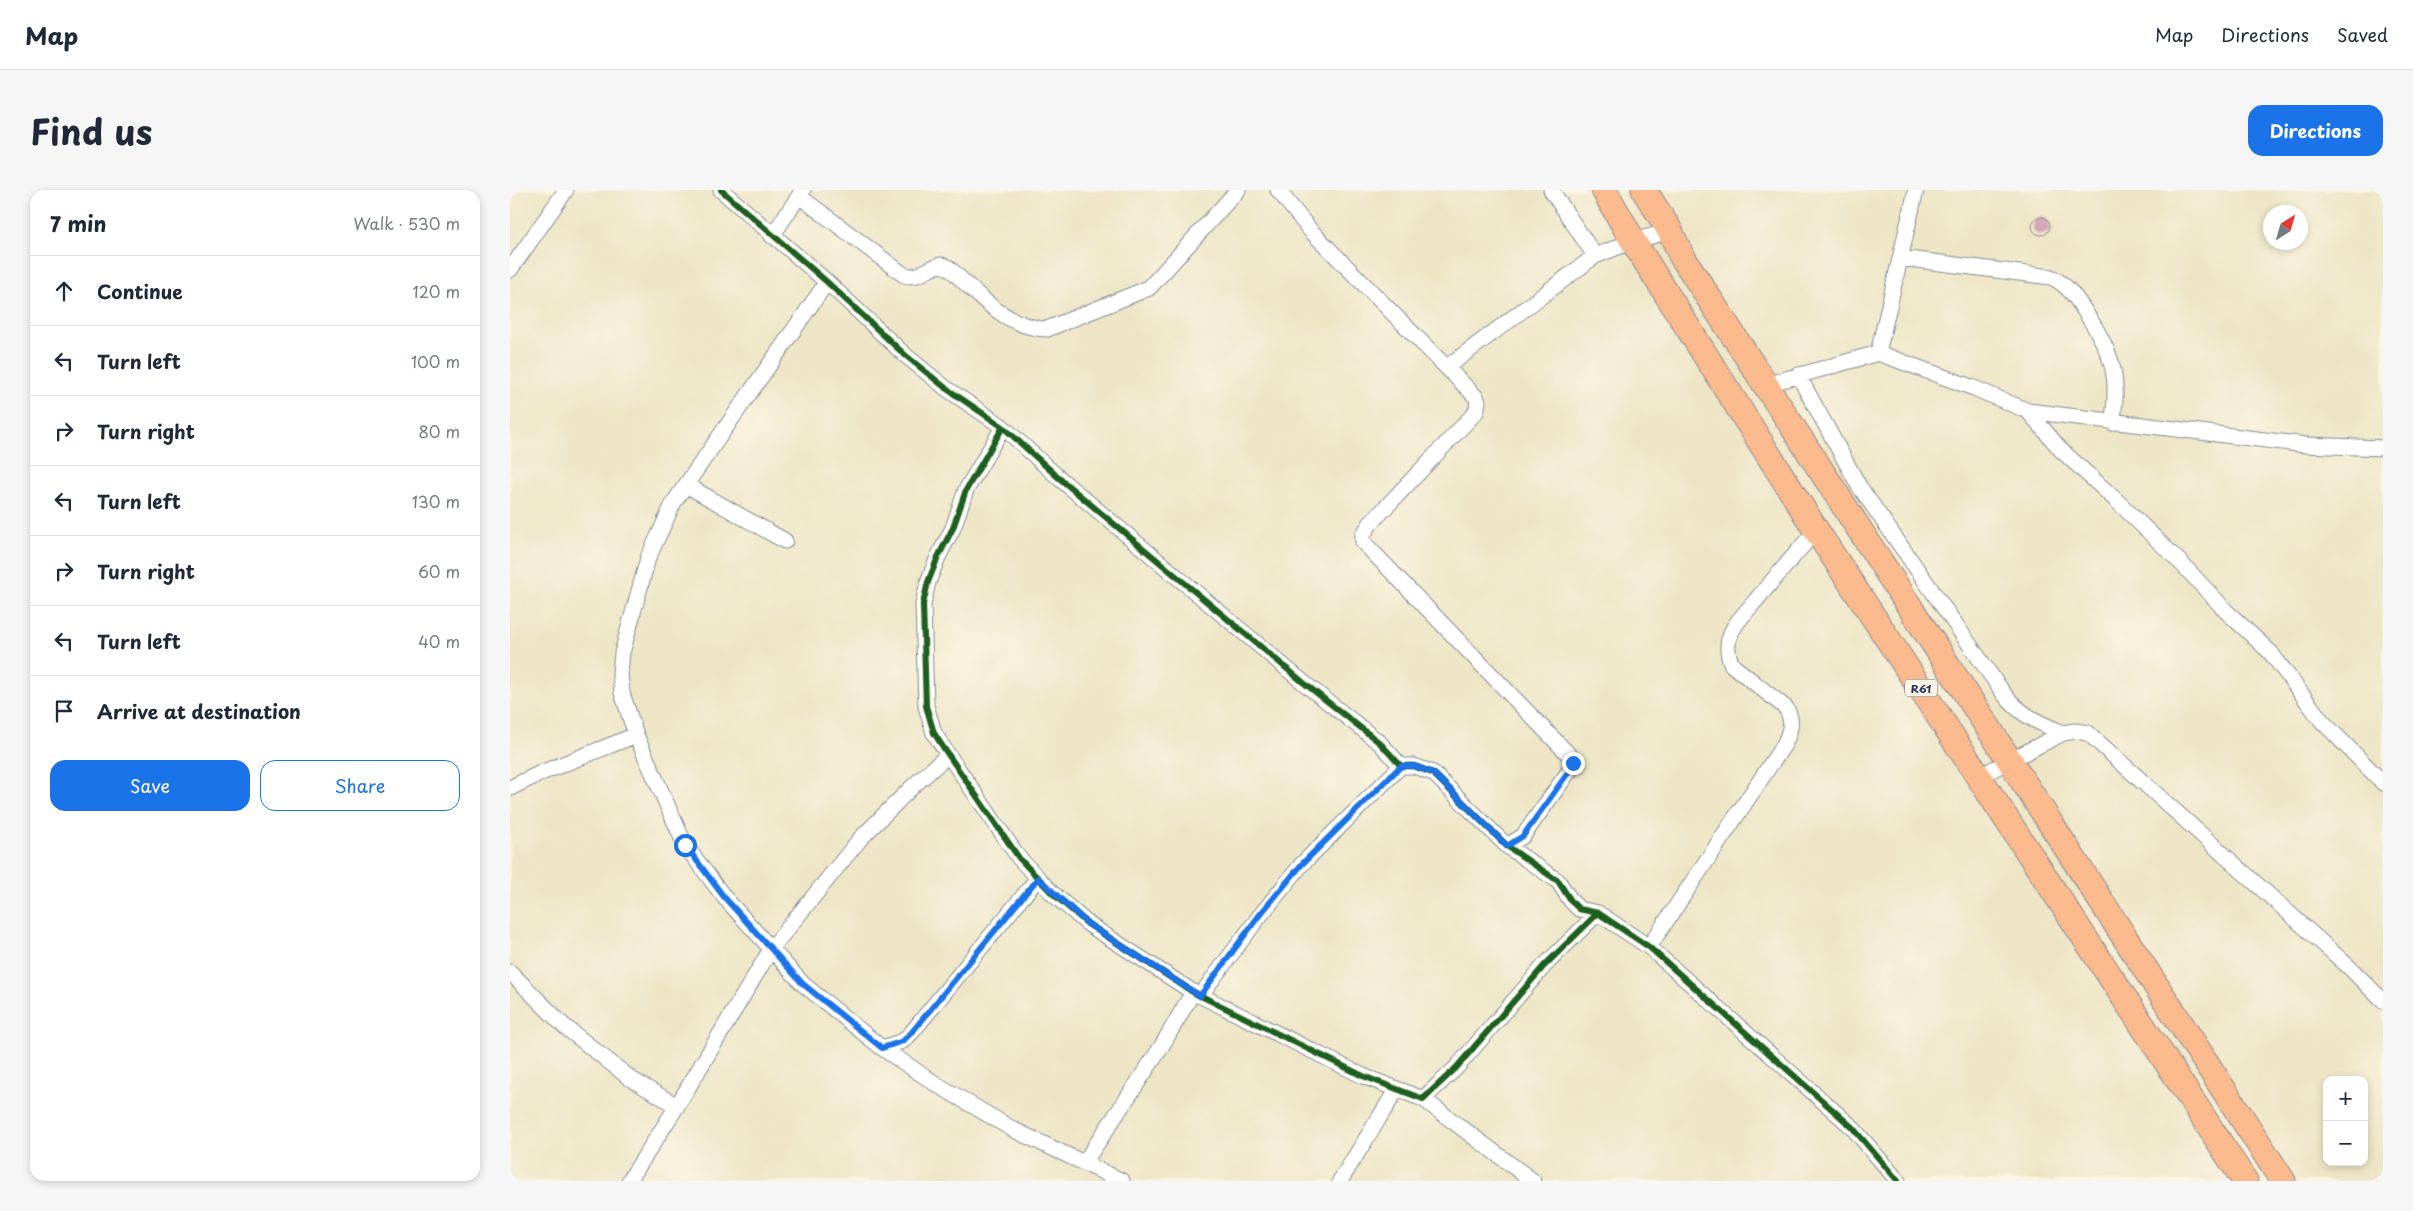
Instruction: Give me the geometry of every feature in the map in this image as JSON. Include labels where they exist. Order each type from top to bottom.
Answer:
[{"type":"main road","name":"R61","points":[[1604,190],[1633,241],[1816,530],[1980,776],[2245,1181]]},
{"type":"main road","name":"R61","points":[[1644,190],[1670,231],[1681,255],[2283,1181]]},
{"type":"street","points":[[510,270],[566,190]]},
{"type":"street","points":[[721,190],[827,282],[905,355],[947,389],[1003,427],[1059,478],[1304,683],[1380,742],[1401,766]]},
{"type":"street","points":[[772,236],[800,193],[904,275],[911,277],[920,275],[942,265],[949,268],[1008,319],[1032,329],[1047,329],[1149,288],[1238,190]]},
{"type":"street","points":[[1279,190],[1310,230],[1476,396],[1478,402],[1476,412],[1370,524],[1363,535],[1363,542],[1571,757],[1573,763],[1570,770],[1523,836],[1507,846]]},
{"type":"street","points":[[1551,190],[1595,256]]},
{"type":"street","points":[[1878,353],[1902,258],[1916,190]]},
{"type":"street","points":[[1447,367],[1595,256],[1633,241],[1670,231]]},
{"type":"street","points":[[1902,258],[2051,277],[2061,282],[2079,302],[2105,342],[2114,371],[2117,399],[2112,423]]},
{"type":"street","points":[[827,282],[674,502],[648,558],[622,653],[620,673],[622,693],[636,735],[685,845],[724,897],[803,984],[882,1048],[936,1084],[1014,1130],[1122,1181]]},
{"type":"street","points":[[1765,385],[1878,353],[1974,388],[2028,412],[2306,445],[2383,448]]},
{"type":"street","points":[[1798,375],[1860,486],[2014,708],[2031,720],[2062,733]]},
{"type":"street","points":[[2028,412],[2061,450],[2117,501],[2182,564],[2226,611],[2271,653],[2322,720],[2383,784]]},
{"type":"street","points":[[1003,427],[966,490],[953,528],[928,582],[923,604],[926,706],[934,733],[1013,850],[1038,878],[1088,924],[1196,994],[1363,1076],[1423,1100],[1533,1181]]},
{"type":"street","points":[[686,485],[785,541]]},
{"type":"street","points":[[1648,947],[1784,743],[1792,726],[1791,716],[1786,708],[1732,665],[1728,656],[1727,643],[1728,636],[1739,620],[1816,530]]},
{"type":"street","points":[[1980,776],[2010,762],[2062,733],[2075,731],[2088,733],[2348,967],[2383,1001]]},
{"type":"street","points":[[510,788],[541,772],[636,735]]},
{"type":"street","points":[[629,1181],[677,1106],[771,949],[860,839],[911,788],[948,755]]},
{"type":"street","points":[[1084,1163],[1196,994],[1302,864],[1401,766],[1414,766],[1433,773],[1507,846],[1558,881],[1571,902],[1579,909],[1598,914],[1648,947],[1852,1127],[1898,1181]]},
{"type":"street","points":[[882,1048],[903,1041],[912,1032],[1038,878]]},
{"type":"street","points":[[1423,1100],[1456,1068],[1544,966],[1598,914]]},
{"type":"street","points":[[510,972],[564,1026],[631,1079],[677,1106]]},
{"type":"street","points":[[1340,1181],[1397,1089]]},
{"type":"building","points":[[2037,217],[2045,217],[2050,222],[2048,233],[2037,235],[2032,230],[2032,222]]},
{"type":"cycle path","points":[[721,190],[827,282],[905,355],[947,389],[1003,427],[1059,478],[1304,683],[1380,743],[1401,766],[1414,766],[1433,773],[1507,846],[1558,881],[1571,901],[1579,909],[1598,913],[1649,947],[1852,1127],[1898,1181]]},
{"type":"cycle path","points":[[1003,427],[966,490],[953,528],[928,582],[923,604],[926,706],[934,733],[1019,858],[1052,893],[1088,924],[1193,992],[1363,1076],[1423,1099],[1456,1068],[1544,966],[1598,913]]},
{"type":"route","points":[[685,845],[724,897],[803,984],[882,1048],[903,1041],[912,1032],[1038,878],[1052,893],[1088,924],[1200,996],[1258,917],[1302,864],[1401,766],[1414,766],[1433,773],[1507,846],[1523,836],[1573,763]]}]
